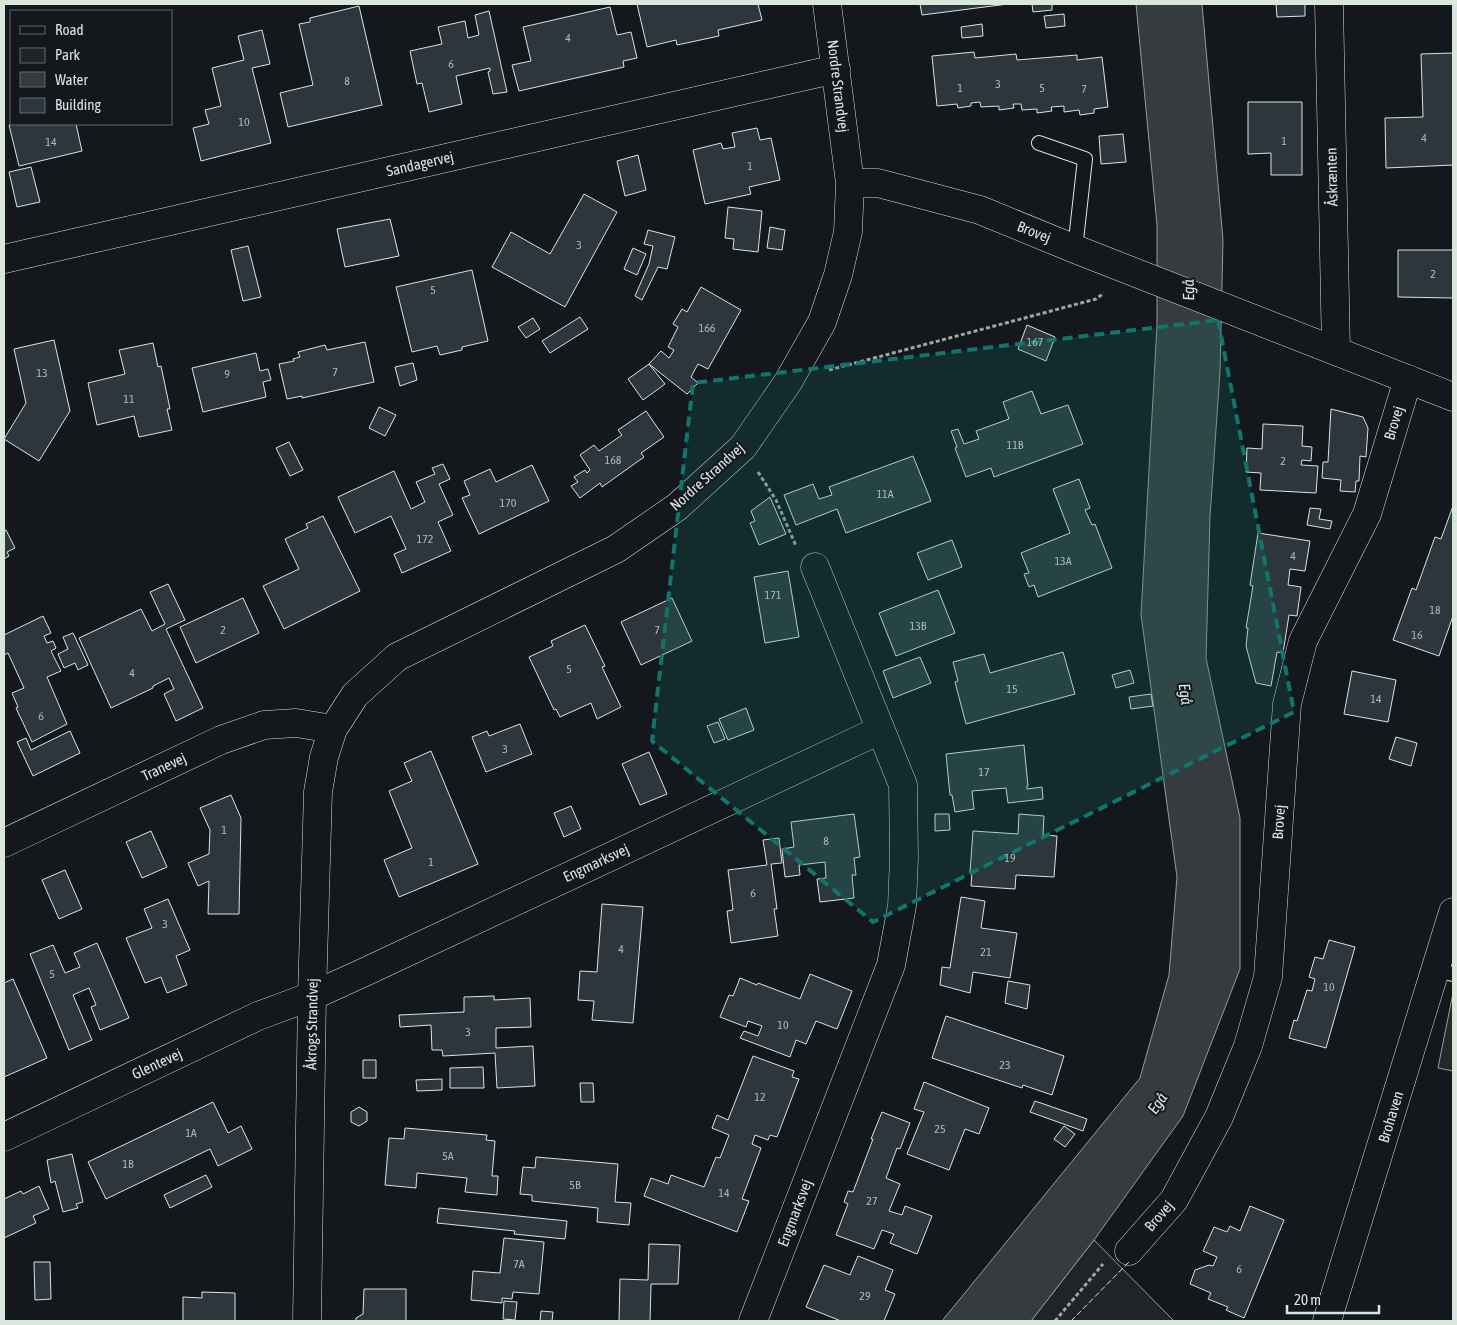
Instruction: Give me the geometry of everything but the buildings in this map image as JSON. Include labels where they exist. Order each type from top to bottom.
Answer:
[{"type":"street","name":"Nordre Strandvej","points":[[332,729],[355,695],[397,657],[616,550],[677,507],[743,447],[788,382],[822,322],[838,275],[848,232],[850,183],[827,4]]},
{"type":"street","name":"Åskrænten","points":[[1329,4],[1336,351]]},
{"type":"street","name":"Sandagervej","points":[[4,259],[836,69]]},
{"type":"street","name":"Brovej","points":[[850,183],[878,183],[980,210],[1453,398]]},
{"type":"street","name":"Brovej","points":[[1128,1251],[1174,1200],[1219,1116],[1248,1046],[1268,977],[1287,704],[1303,641],[1367,514],[1408,379]]},
{"type":"street","name":"Engmarksvej","points":[[753,1321],[891,965],[902,906],[904,856],[903,785],[815,566]]},
{"type":"street","name":"Tranevej","points":[[4,843],[220,740],[264,725],[296,723],[332,729]]},
{"type":"street","name":"Åkrogs Strandvej","points":[[307,1321],[312,996],[318,792],[324,758],[332,729]]},
{"type":"street","name":"Engmarksvej","points":[[312,996],[880,730]]},
{"type":"street","name":"Brohaven","points":[[1328,1321],[1444,972],[1453,912]]},
{"type":"street","name":"Glentevej","points":[[4,1137],[258,1016],[312,996]]},
{"type":"lane","points":[[1039,144],[1085,159],[1075,249]]},
{"type":"path","points":[[788,382],[1096,299],[1132,271]]},
{"type":"path","points":[[743,447],[776,500],[800,553],[815,566]]},
{"type":"path","points":[[1055,1321],[1107,1259],[1128,1251]]},
{"type":"highlighted area","points":[[1218,320],[1294,712],[873,922],[652,741],[693,383]]},
{"type":"green space","points":[[1094,1240],[1174,1321],[1031,1321]]},
{"type":"shaded area","points":[[1453,993],[1453,1071],[1438,1068]]},
{"type":"water","name":"Egå","points":[[1136,4],[1202,4],[1223,240],[1220,371],[1210,517],[1206,658],[1240,818],[1240,969],[1183,1116],[1094,1240],[1031,1321],[942,1321],[1140,1078],[1169,975],[1177,877],[1141,615],[1157,325],[1157,225]]},
{"type":"fence","points":[[1071,1321],[1129,1262]]}]
